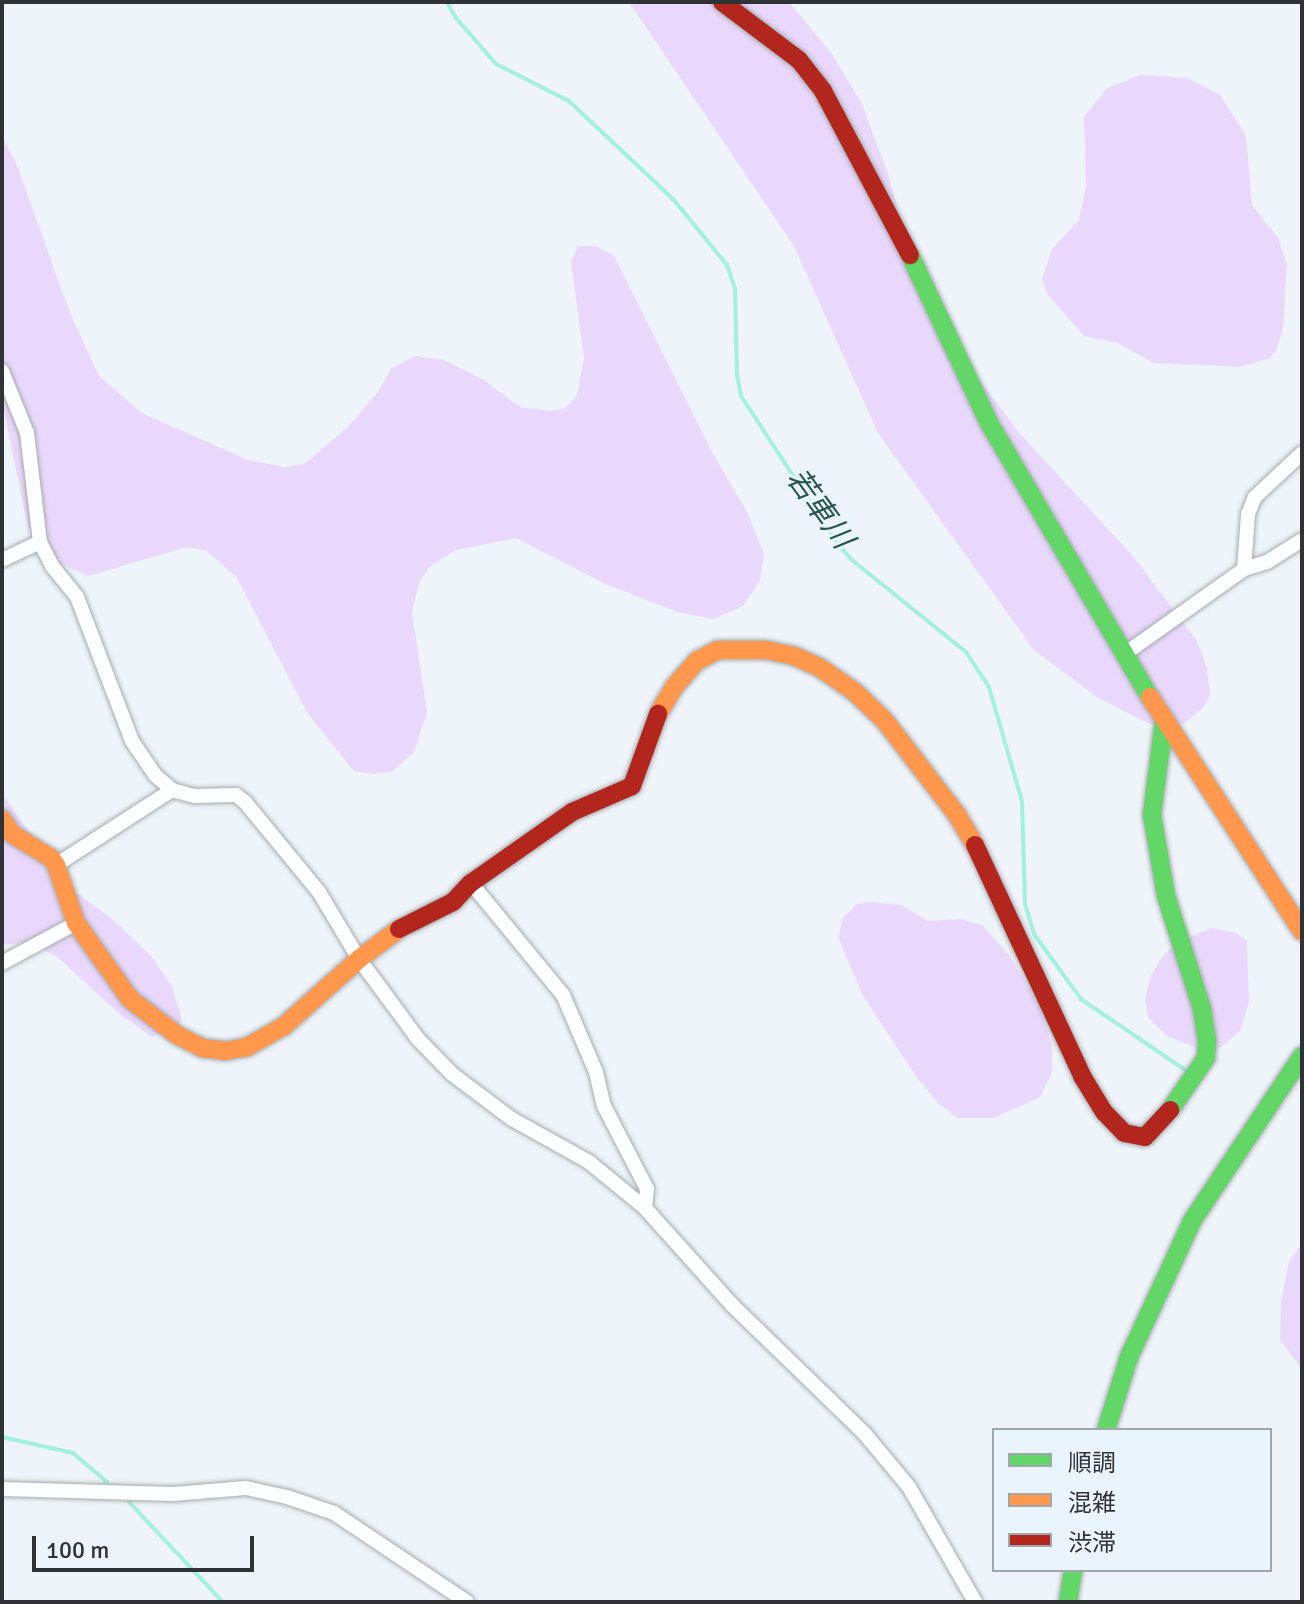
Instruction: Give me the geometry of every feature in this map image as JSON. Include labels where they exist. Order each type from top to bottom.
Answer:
[{"type":"street","points":[[722,2],[799,60],[823,91],[892,216],[989,423],[1164,721],[1302,931]]},
{"type":"street","points":[[2,371],[27,433],[40,542],[87,619],[98,660],[132,741],[155,775],[172,790],[195,796],[236,795],[245,802],[319,892],[359,959],[418,1039],[452,1074],[512,1119],[589,1162],[645,1208],[732,1305],[864,1433],[909,1487],[975,1602]]},
{"type":"street","points":[[1244,569],[1248,514],[1255,497],[1302,453]]},
{"type":"street","points":[[1126,653],[1244,569],[1267,562],[1302,540]]},
{"type":"street","points":[[2,560],[40,542]]},
{"type":"street","points":[[2,819],[12,834],[51,858],[56,865],[76,923],[130,999],[177,1035],[202,1048],[225,1051],[265,1039],[403,926],[453,902],[471,883],[572,812],[632,786],[653,724],[674,687],[697,661],[718,650],[766,650],[794,656],[819,667],[855,692],[885,721],[957,815],[987,865],[1082,1076],[1104,1112],[1124,1133],[1145,1137],[1155,1129],[1193,1079],[1206,1058],[1207,1042],[1202,1009],[1166,896],[1152,815],[1164,721]]},
{"type":"street","points":[[56,865],[172,790]]},
{"type":"street","points":[[471,883],[563,995],[596,1072],[604,1106],[647,1189],[645,1208]]},
{"type":"street","points":[[2,963],[76,923]]},
{"type":"street","points":[[1107,1428],[1129,1357],[1192,1221],[1302,1056]]},
{"type":"street","points":[[2,1489],[173,1494],[246,1488],[287,1497],[334,1513],[467,1602]]},
{"type":"street","points":[[1068,1602],[1073,1572]]},
{"type":"shaded area","points":[[629,2],[789,2],[832,54],[862,104],[888,174],[916,274],[962,357],[1020,434],[1132,555],[1197,641],[1207,668],[1210,695],[1203,708],[1183,724],[1150,724],[1097,697],[1034,650],[878,433],[794,246]]},
{"type":"shaded area","points":[[1141,75],[1187,78],[1220,95],[1246,136],[1252,205],[1278,238],[1287,265],[1283,328],[1276,351],[1270,358],[1240,367],[1154,363],[1118,343],[1084,336],[1048,295],[1042,279],[1052,249],[1079,220],[1086,187],[1084,117],[1107,88]]},
{"type":"shaded area","points":[[2,137],[16,163],[70,313],[99,376],[142,413],[248,460],[284,467],[304,464],[347,428],[378,392],[391,369],[415,356],[444,360],[484,380],[520,407],[550,411],[566,408],[577,395],[584,358],[571,262],[578,246],[595,246],[614,256],[712,452],[748,514],[764,554],[760,580],[743,606],[713,619],[677,612],[608,585],[516,538],[456,550],[429,567],[419,583],[412,612],[427,712],[414,752],[393,771],[374,774],[354,771],[308,714],[237,578],[207,551],[187,547],[88,576],[41,555],[28,528],[2,402]]},
{"type":"shaded area","points":[[2,793],[64,883],[113,920],[152,957],[172,987],[182,1020],[175,1027],[152,1037],[122,1016],[56,956],[27,942],[2,945]]},
{"type":"shaded area","points":[[857,904],[901,905],[928,921],[961,919],[982,925],[1009,955],[1039,1004],[1052,1046],[1052,1073],[1040,1097],[994,1118],[958,1118],[939,1104],[918,1079],[862,994],[838,937],[843,918]]},
{"type":"shaded area","points":[[1211,928],[1236,933],[1247,941],[1249,1002],[1240,1031],[1221,1047],[1202,1050],[1167,1036],[1148,1017],[1145,998],[1151,976],[1162,957],[1176,943]]},
{"type":"shaded area","points":[[1302,1244],[1302,1369],[1280,1340],[1281,1302],[1289,1261]]},
{"type":"waterway","name":"若車川","points":[[447,2],[456,18],[496,64],[569,101],[673,199],[727,265],[735,288],[737,375],[741,396],[838,544],[852,560],[966,652],[989,687],[1022,801],[1025,904],[1034,934],[1081,999],[1185,1070]]},
{"type":"waterway","points":[[2,1437],[73,1453],[107,1482]]},
{"type":"waterway","points":[[129,1502],[223,1602]]},
{"type":"traffic: fast","points":[[910,255],[989,423],[1150,697]]},
{"type":"traffic: fast","points":[[1164,721],[1152,815],[1166,896],[1202,1009],[1207,1042],[1206,1058],[1170,1110]]},
{"type":"traffic: fast","points":[[1107,1428],[1129,1357],[1192,1221],[1302,1056]]},
{"type":"traffic: fast","points":[[1068,1602],[1073,1572]]},
{"type":"traffic: slow","points":[[658,714],[674,687],[697,661],[718,650],[766,650],[794,656],[819,667],[855,692],[885,721],[957,815],[975,845]]},
{"type":"traffic: slow","points":[[1150,697],[1302,931]]},
{"type":"traffic: slow","points":[[2,819],[12,834],[51,858],[56,865],[76,923],[130,999],[177,1035],[202,1048],[225,1051],[247,1047],[284,1026],[359,959],[399,929]]},
{"type":"traffic: jam","points":[[722,2],[799,60],[823,91],[910,255]]},
{"type":"traffic: jam","points":[[399,929],[453,902],[471,883],[572,812],[632,786],[658,714]]},
{"type":"traffic: jam","points":[[975,845],[1082,1076],[1104,1112],[1124,1133],[1145,1137],[1170,1110]]}]
